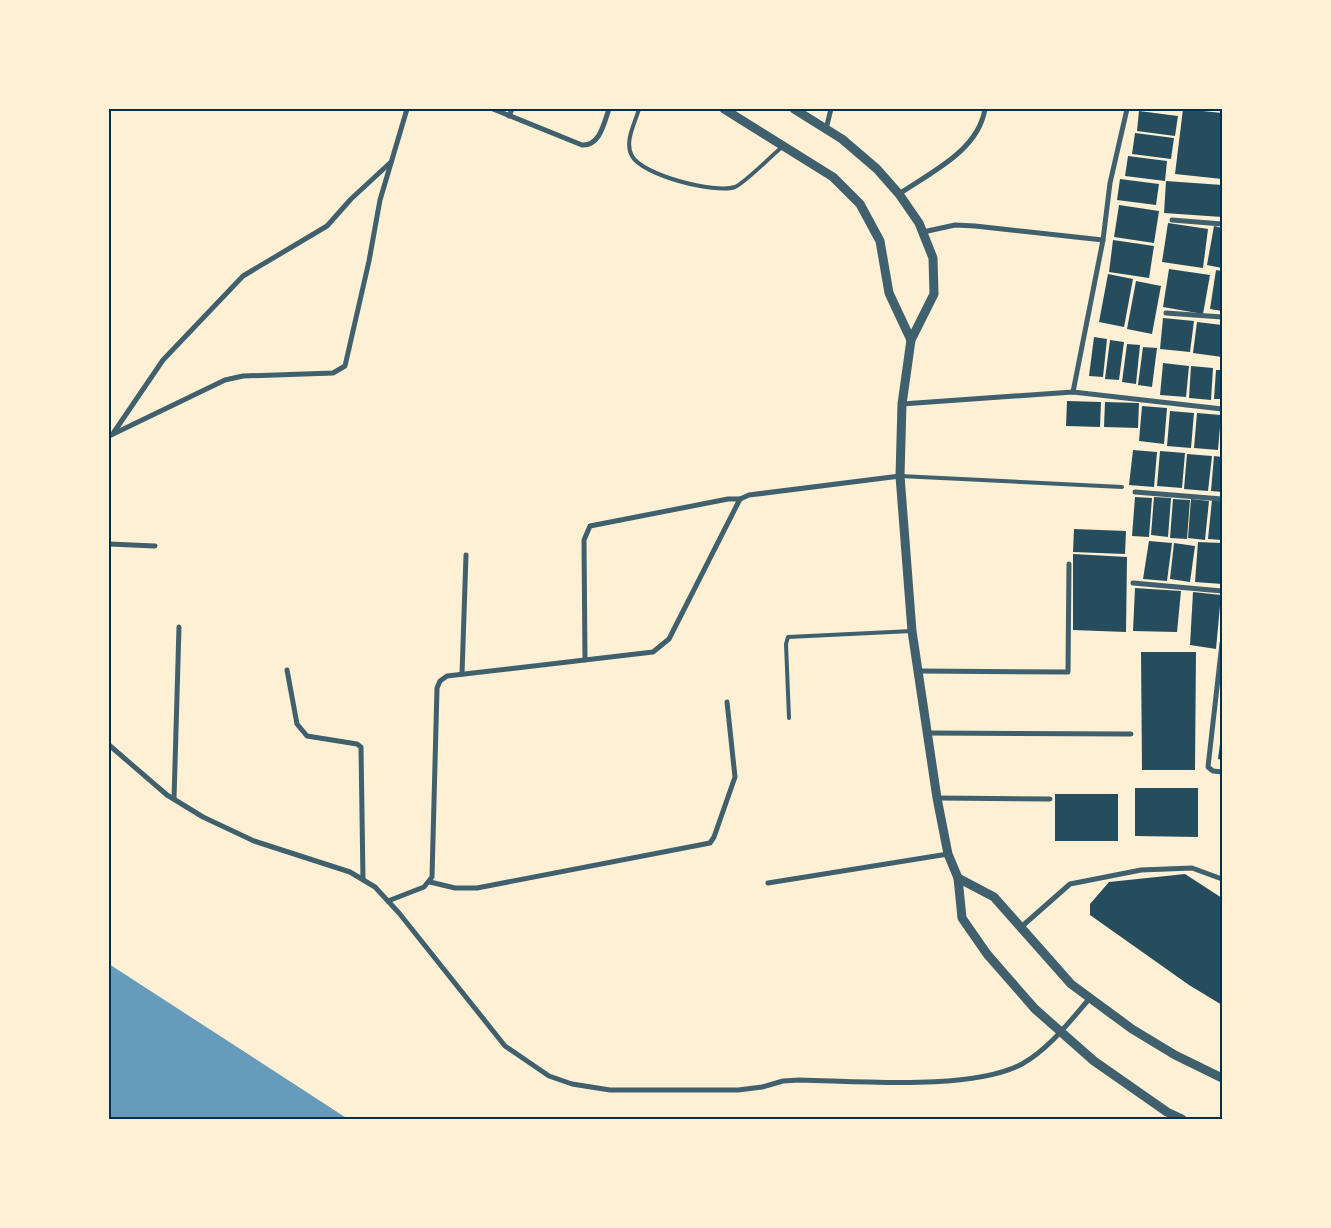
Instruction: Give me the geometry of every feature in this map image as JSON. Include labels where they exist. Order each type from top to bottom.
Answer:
[{"type":"street","points":[[111,435],[224,380],[243,376],[333,373],[345,366],[369,261],[380,200],[407,109]]},
{"type":"street","points":[[493,109],[582,145],[588,145],[597,138],[609,109]]},
{"type":"street","points":[[509,116],[512,109]]},
{"type":"street","points":[[724,109],[833,177],[860,204],[880,241],[889,293],[911,340]]},
{"type":"street","points":[[794,109],[842,138],[877,169],[899,194],[923,232],[933,258],[934,294],[911,340],[902,404],[900,476],[912,631],[937,798],[948,854],[958,878],[962,918],[987,954],[1034,1009],[1094,1061],[1167,1112],[1182,1119]]},
{"type":"street","points":[[826,129],[831,109]]},
{"type":"street","points":[[899,194],[959,153],[976,134],[985,109]]},
{"type":"street","points":[[1073,392],[1103,240],[1110,183],[1127,109]]},
{"type":"street","points":[[111,435],[163,360],[243,276],[327,226],[351,199],[391,161]]},
{"type":"street","points":[[1172,220],[1222,224]]},
{"type":"street","points":[[923,232],[955,225],[1103,240]]},
{"type":"street","points":[[1166,313],[1222,317]]},
{"type":"street","points":[[902,404],[1073,392],[1222,409]]},
{"type":"street","points":[[585,660],[584,540],[590,526],[740,499],[762,493],[900,476]]},
{"type":"street","points":[[1135,492],[1222,499]]},
{"type":"street","points":[[388,901],[424,887],[430,882],[437,688],[440,681],[446,676],[653,652],[669,639],[740,499]]},
{"type":"street","points":[[109,544],[155,546]]},
{"type":"street","points":[[462,674],[466,555]]},
{"type":"street","points":[[918,671],[1068,672],[1069,564]]},
{"type":"street","points":[[1133,583],[1222,591]]},
{"type":"street","points":[[174,799],[179,627]]},
{"type":"street","points":[[1222,643],[1220,675],[1208,767],[1213,771],[1222,772]]},
{"type":"street","points":[[286,670],[297,724],[301,732],[307,736],[357,744],[361,747],[363,880]]},
{"type":"street","points":[[430,882],[455,888],[477,888],[710,843],[714,837],[735,777],[727,702]]},
{"type":"street","points":[[927,733],[1131,734]]},
{"type":"street","points":[[109,745],[174,799],[204,817],[254,841],[350,872],[375,887],[505,1046],[549,1076],[572,1084],[610,1090],[738,1090],[800,1080],[932,1082],[990,1075],[1022,1063],[1061,1032],[1090,998]]},
{"type":"street","points":[[937,798],[1050,799]]},
{"type":"street","points":[[768,883],[948,854]]},
{"type":"street","points":[[1020,928],[1070,884],[1141,870],[1192,868],[1222,878]]},
{"type":"street","points":[[958,878],[994,897],[1071,984],[1132,1028],[1175,1055],[1222,1078]]},
{"type":"lane","points":[[639,109],[629,140],[631,155],[637,162],[685,184],[708,189],[736,186],[783,145]]},
{"type":"lane","points":[[900,476],[1122,487]]},
{"type":"lane","points":[[789,718],[786,644],[788,637],[912,631]]},
{"type":"water","points":[[109,964],[348,1119],[109,1119]]},
{"type":"building","points":[[1183,109],[1222,113],[1222,179],[1175,174]]},
{"type":"building","points":[[1139,111],[1178,116],[1175,136],[1137,131]]},
{"type":"building","points":[[1135,133],[1174,138],[1171,159],[1132,154]]},
{"type":"building","points":[[1128,156],[1167,161],[1165,181],[1125,176]]},
{"type":"building","points":[[1120,179],[1159,184],[1156,205],[1117,200]]},
{"type":"building","points":[[1166,181],[1222,185],[1222,217],[1164,213]]},
{"type":"building","points":[[1119,205],[1159,211],[1154,243],[1114,237]]},
{"type":"building","points":[[1168,223],[1208,229],[1203,268],[1162,262]]},
{"type":"building","points":[[1214,226],[1222,228],[1222,268],[1207,265]]},
{"type":"building","points":[[1113,240],[1154,246],[1149,278],[1109,272]]},
{"type":"building","points":[[1169,269],[1210,275],[1203,314],[1163,307]]},
{"type":"building","points":[[1216,270],[1222,271],[1222,311],[1210,309]]},
{"type":"building","points":[[1108,274],[1133,279],[1124,327],[1099,322]]},
{"type":"building","points":[[1136,281],[1161,286],[1152,334],[1127,329]]},
{"type":"building","points":[[1163,318],[1194,321],[1190,352],[1160,349]]},
{"type":"building","points":[[1197,322],[1222,325],[1222,357],[1193,353]]},
{"type":"building","points":[[1094,337],[1107,339],[1103,377],[1089,376]]},
{"type":"building","points":[[1110,340],[1124,342],[1119,380],[1105,379]]},
{"type":"building","points":[[1127,344],[1140,345],[1136,384],[1122,382]]},
{"type":"building","points":[[1143,347],[1157,348],[1152,387],[1138,385]]},
{"type":"building","points":[[1163,363],[1189,366],[1186,397],[1160,395]]},
{"type":"building","points":[[1191,366],[1213,368],[1211,400],[1189,398]]},
{"type":"building","points":[[1216,370],[1222,370],[1222,399],[1214,399]]},
{"type":"building","points":[[1067,401],[1101,402],[1100,427],[1066,426]]},
{"type":"building","points":[[1105,402],[1139,403],[1138,428],[1104,427]]},
{"type":"building","points":[[1142,406],[1167,408],[1164,444],[1139,441]]},
{"type":"building","points":[[1170,411],[1194,413],[1191,448],[1167,446]]},
{"type":"building","points":[[1197,413],[1221,415],[1218,450],[1194,448]]},
{"type":"building","points":[[1133,450],[1157,452],[1154,487],[1129,485]]},
{"type":"building","points":[[1160,451],[1185,453],[1182,488],[1157,486]]},
{"type":"building","points":[[1187,454],[1212,456],[1208,491],[1184,489]]},
{"type":"building","points":[[1214,456],[1222,457],[1222,492],[1211,491]]},
{"type":"building","points":[[1135,497],[1152,498],[1149,537],[1132,536]]},
{"type":"building","points":[[1154,497],[1171,498],[1168,537],[1151,535]]},
{"type":"building","points":[[1173,499],[1190,500],[1187,539],[1170,538]]},
{"type":"building","points":[[1191,499],[1209,501],[1205,540],[1188,538]]},
{"type":"building","points":[[1212,500],[1222,501],[1222,540],[1208,539]]},
{"type":"building","points":[[1074,529],[1126,531],[1125,554],[1073,552]]},
{"type":"building","points":[[1149,541],[1172,543],[1167,581],[1143,579]]},
{"type":"building","points":[[1198,542],[1222,543],[1222,584],[1195,582]]},
{"type":"building","points":[[1174,543],[1195,546],[1190,582],[1170,579]]},
{"type":"building","points":[[1073,554],[1127,557],[1126,632],[1073,630]]},
{"type":"building","points":[[1135,588],[1181,591],[1177,632],[1133,631]]},
{"type":"building","points":[[1193,592],[1221,595],[1216,649],[1190,645]]},
{"type":"building","points":[[1141,652],[1196,652],[1195,770],[1142,770]]},
{"type":"building","points":[[1222,736],[1222,760],[1218,759]]},
{"type":"building","points":[[1135,788],[1198,788],[1198,837],[1135,836]]},
{"type":"building","points":[[1055,794],[1118,794],[1118,841],[1055,841]]},
{"type":"building","points":[[1185,874],[1222,898],[1222,1005],[1189,985],[1090,915],[1090,904],[1109,882]]}]
